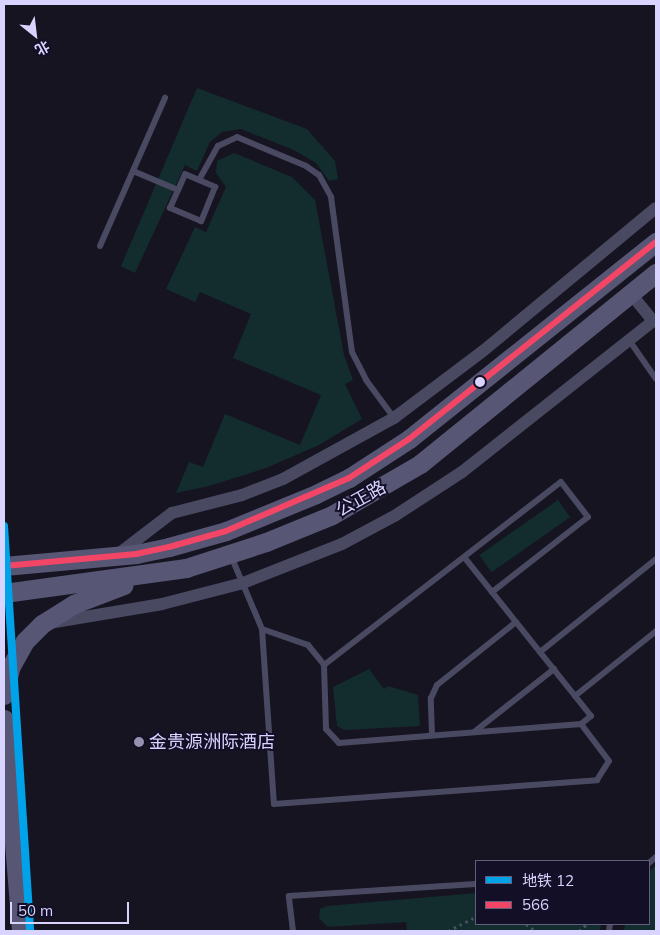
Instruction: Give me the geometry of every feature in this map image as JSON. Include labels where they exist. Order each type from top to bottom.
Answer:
[{"type":"main road","name":"公正路","points":[[4,566],[116,556],[169,547],[226,531],[349,478],[409,439],[656,242]]},
{"type":"main road","name":"公正路","points":[[4,593],[148,575],[186,568],[231,555],[332,515],[420,464],[656,273]]},
{"type":"main road","points":[[4,695],[10,668],[25,641],[42,624],[74,604],[148,575]]},
{"type":"main road","points":[[4,720],[21,931]]},
{"type":"street","points":[[116,556],[172,514],[242,495],[282,479],[394,418],[483,350],[656,208]]},
{"type":"street","points":[[42,624],[162,604],[243,583],[342,544],[432,493],[545,409],[629,340],[654,323],[631,294]]},
{"type":"lane","points":[[100,246],[165,98]]},
{"type":"lane","points":[[199,180],[218,146],[237,137],[306,166],[319,175],[331,197],[352,352],[366,380],[394,418]]},
{"type":"lane","points":[[133,171],[178,190]]},
{"type":"lane","points":[[185,174],[199,180],[215,187],[201,221],[170,208],[185,174]]},
{"type":"lane","points":[[629,340],[656,380]]},
{"type":"lane","points":[[324,665],[561,482],[588,517],[492,592]]},
{"type":"lane","points":[[231,555],[262,629],[274,804],[597,780],[609,761],[580,724]]},
{"type":"lane","points":[[262,629],[308,645],[324,665],[326,729],[339,743],[580,724],[591,716],[464,557]]},
{"type":"lane","points":[[540,652],[656,559]]},
{"type":"lane","points":[[432,735],[431,698],[437,685],[516,622]]},
{"type":"lane","points":[[575,696],[656,631]]},
{"type":"lane","points":[[474,732],[554,669]]},
{"type":"lane","points":[[293,931],[289,896],[475,884]]},
{"type":"path","points":[[448,931],[475,918]]},
{"type":"green space","points":[[197,88],[307,129],[335,161],[338,179],[329,181],[316,163],[294,150],[241,129],[222,132],[210,142],[197,171],[185,165],[135,273],[121,266]]},
{"type":"green space","points":[[234,153],[292,177],[315,200],[344,355],[353,380],[345,384],[362,419],[319,445],[266,468],[209,486],[176,493],[189,462],[203,467],[225,414],[300,445],[321,395],[233,358],[251,314],[200,292],[195,302],[166,289],[195,227],[206,232],[226,187],[216,173],[217,161]]},
{"type":"green space","points":[[558,500],[570,517],[491,572],[479,555]]},
{"type":"green space","points":[[369,669],[384,689],[388,686],[418,695],[420,726],[345,730],[337,726],[333,687]]},
{"type":"green space","points":[[656,865],[656,931],[624,931],[625,925],[650,925],[650,871]]},
{"type":"green space","points":[[475,893],[475,925],[601,925],[600,931],[407,931],[406,922],[328,927],[319,918],[320,909],[327,906]]},
{"type":"metro line","name":"12","points":[[4,526],[30,931]]},
{"type":"transit line","name":"566","points":[[4,566],[136,554],[169,547],[226,531],[349,478],[409,439],[656,242]]},
{"type":"place","name":"金贵源洲际酒店","points":[[139,742]]}]
